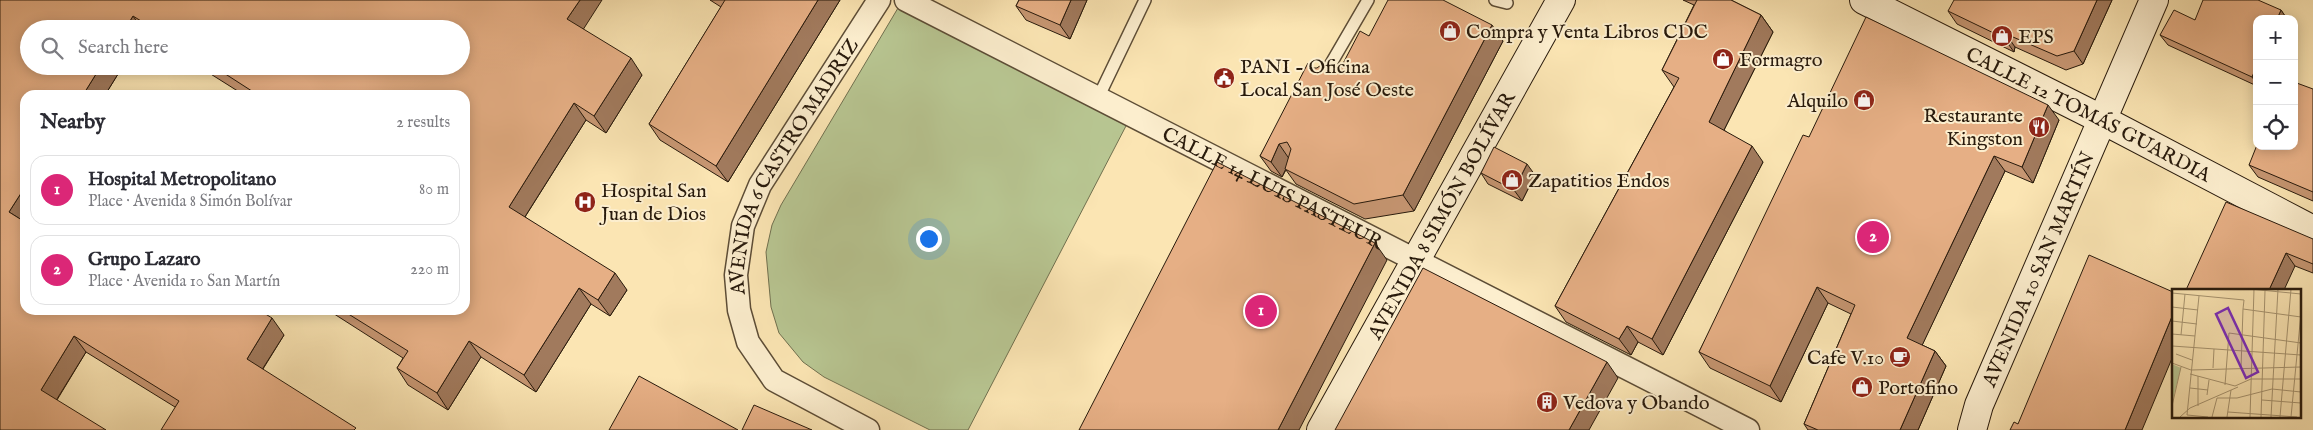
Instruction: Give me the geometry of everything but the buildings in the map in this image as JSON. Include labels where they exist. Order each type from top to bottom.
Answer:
[{"type":"street","name":"AVENIDA 6 CASTRO MADRIZ","points":[[868,430],[774,380],[748,342],[739,310],[736,275],[743,226],[760,185],[879,0]]},
{"type":"street","name":"CALLE 14 LUIS PASTEUR","points":[[906,0],[1098,98],[1286,188],[1416,259],[1748,430]]},
{"type":"street","name":"AVENIDA 8 SIMÓN BOLÍVAR","points":[[1322,430],[1561,0]]},
{"type":"street","name":"CALLE 12 TOMÁS GUARDIA","points":[[1864,0],[2313,230]]},
{"type":"street","name":"AVENIDA 10 SAN MARTÍN","points":[[1972,430],[1979,405],[2154,0]]},
{"type":"lane","points":[[1098,98],[1145,0]]},
{"type":"lane","points":[[1326,77],[1329,68],[1368,0]]},
{"type":"lane","points":[[1495,0],[1507,3]]},
{"type":"green space","points":[[898,8],[1127,124],[968,430],[930,430],[824,377],[803,362],[779,333],[771,307],[766,252],[772,225],[781,205]]},
{"type":"place","name":"Compra y Venta Libros CDC","points":[[1450,31]]},
{"type":"place","name":"EPS","points":[[2002,36]]},
{"type":"place","name":"Formagro","points":[[1723,59]]},
{"type":"place","name":"PANI - Oficina Local San José Oeste","points":[[1224,78]]},
{"type":"place","name":"Alquilo","points":[[1864,100]]},
{"type":"place","name":"Restaurante Kingston","points":[[2039,127]]},
{"type":"place","name":"Zapatitios Endos","points":[[1512,180]]},
{"type":"place","name":"Hospital San Juan de Dios","points":[[585,202]]},
{"type":"place","name":"Grupo Lazaro","points":[[1873,237]]},
{"type":"place","name":"Hospital Metropolitano","points":[[1261,311]]},
{"type":"place","name":"Cafe V.10","points":[[1900,357]]},
{"type":"place","name":"Portofino","points":[[1862,387]]},
{"type":"place","name":"Vedova y Obando","points":[[1547,402]]}]
